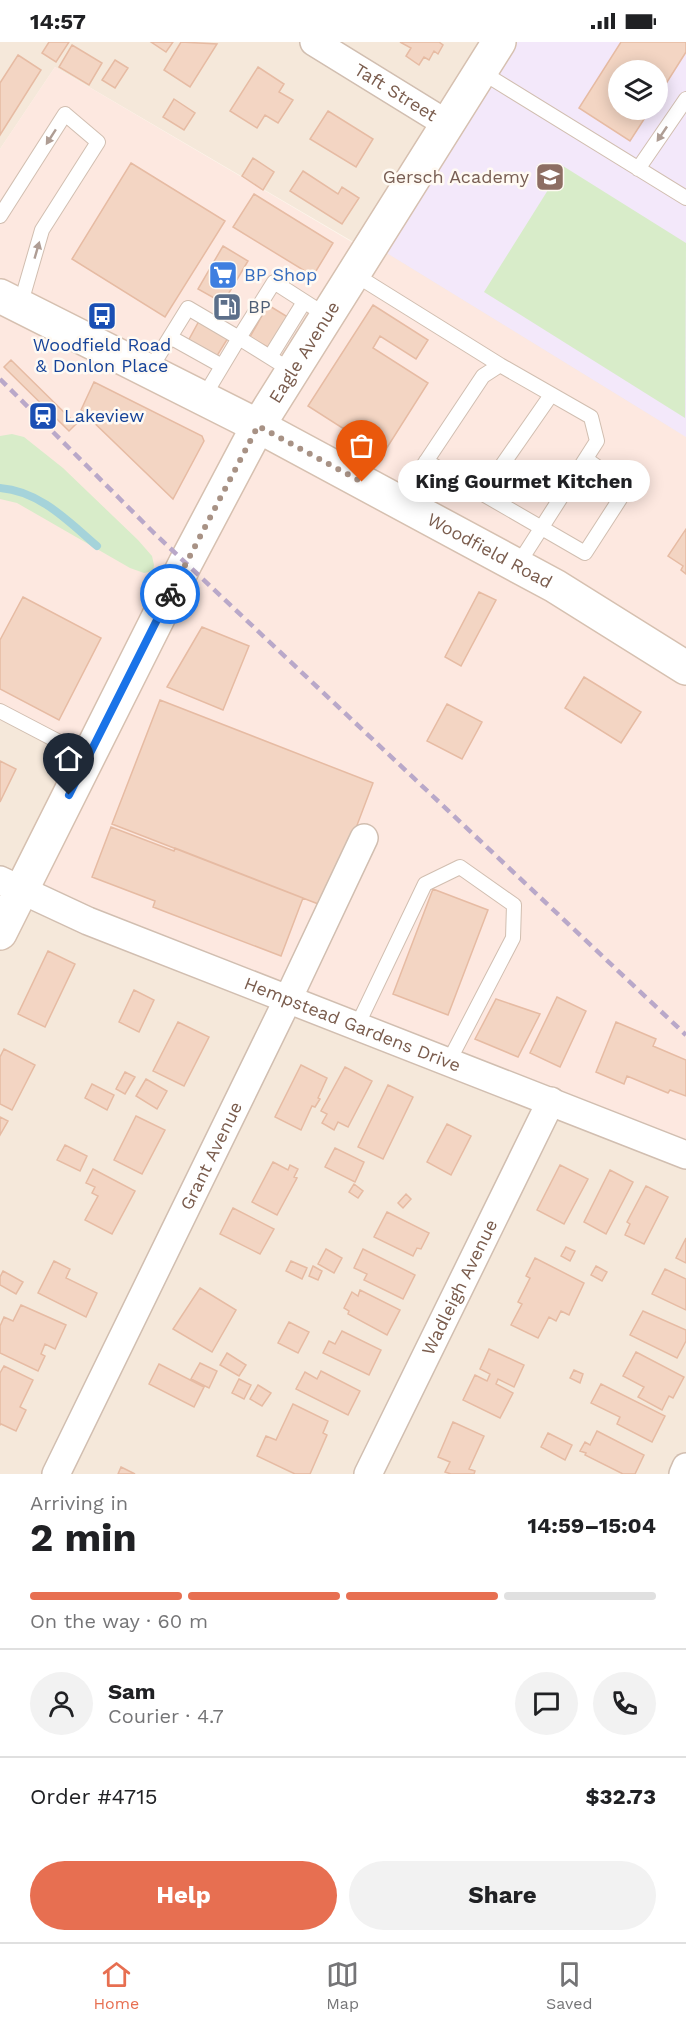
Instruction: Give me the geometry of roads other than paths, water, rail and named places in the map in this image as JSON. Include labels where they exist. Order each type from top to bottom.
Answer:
[{"type":"street","name":"Taft Street","points":[[314,42],[447,124]]},
{"type":"street","name":"Eagle Avenue","points":[[0,933],[11,885],[88,757],[186,562],[258,426],[281,364],[315,309],[353,274],[499,42]]},
{"type":"street","name":"Woodfield Road","points":[[10,301],[258,426],[555,586],[686,668]]},
{"type":"street","name":"Grant Avenue","points":[[56,1474],[288,999],[364,837]]},
{"type":"street","name":"Hempstead Gardens Drive","points":[[11,885],[88,921],[686,1155]]},
{"type":"street","name":"Wadleigh Avenue","points":[[368,1474],[551,1101]]},
{"type":"street","points":[[683,1474],[686,1467]]},
{"type":"lane","points":[[480,72],[686,198]]},
{"type":"lane","points":[[638,169],[686,99]]},
{"type":"lane","points":[[0,216],[65,114],[98,142],[42,230],[10,301]]},
{"type":"lane","points":[[353,274],[500,365],[591,417],[597,441],[517,566]]},
{"type":"lane","points":[[203,398],[274,282],[315,309]]},
{"type":"lane","points":[[149,371],[188,308],[281,364]]},
{"type":"lane","points":[[170,337],[222,366]]},
{"type":"lane","points":[[399,502],[483,376],[500,365]]},
{"type":"lane","points":[[482,494],[551,395]]},
{"type":"lane","points":[[426,461],[585,553],[627,488],[586,459]]},
{"type":"lane","points":[[0,711],[88,757]]},
{"type":"lane","points":[[357,1026],[425,884],[460,867],[513,905],[513,938],[449,1061]]},
{"type":"waterway","points":[[0,488],[15,490],[41,501],[97,546]]},
{"type":"railway","points":[[0,379],[154,533],[686,1035]]},
{"type":"place","name":"Gersch Academy","points":[[550,177]]},
{"type":"place","name":"BP Shop","points":[[223,275]]},
{"type":"place","name":"BP","points":[[227,307]]},
{"type":"place","name":"Woodfield Road & Donlon Place","points":[[102,316]]},
{"type":"place","name":"Lakeview","points":[[43,416]]},
{"type":"place","name":"King Gourmet Kitchen","points":[[362,482]]}]
